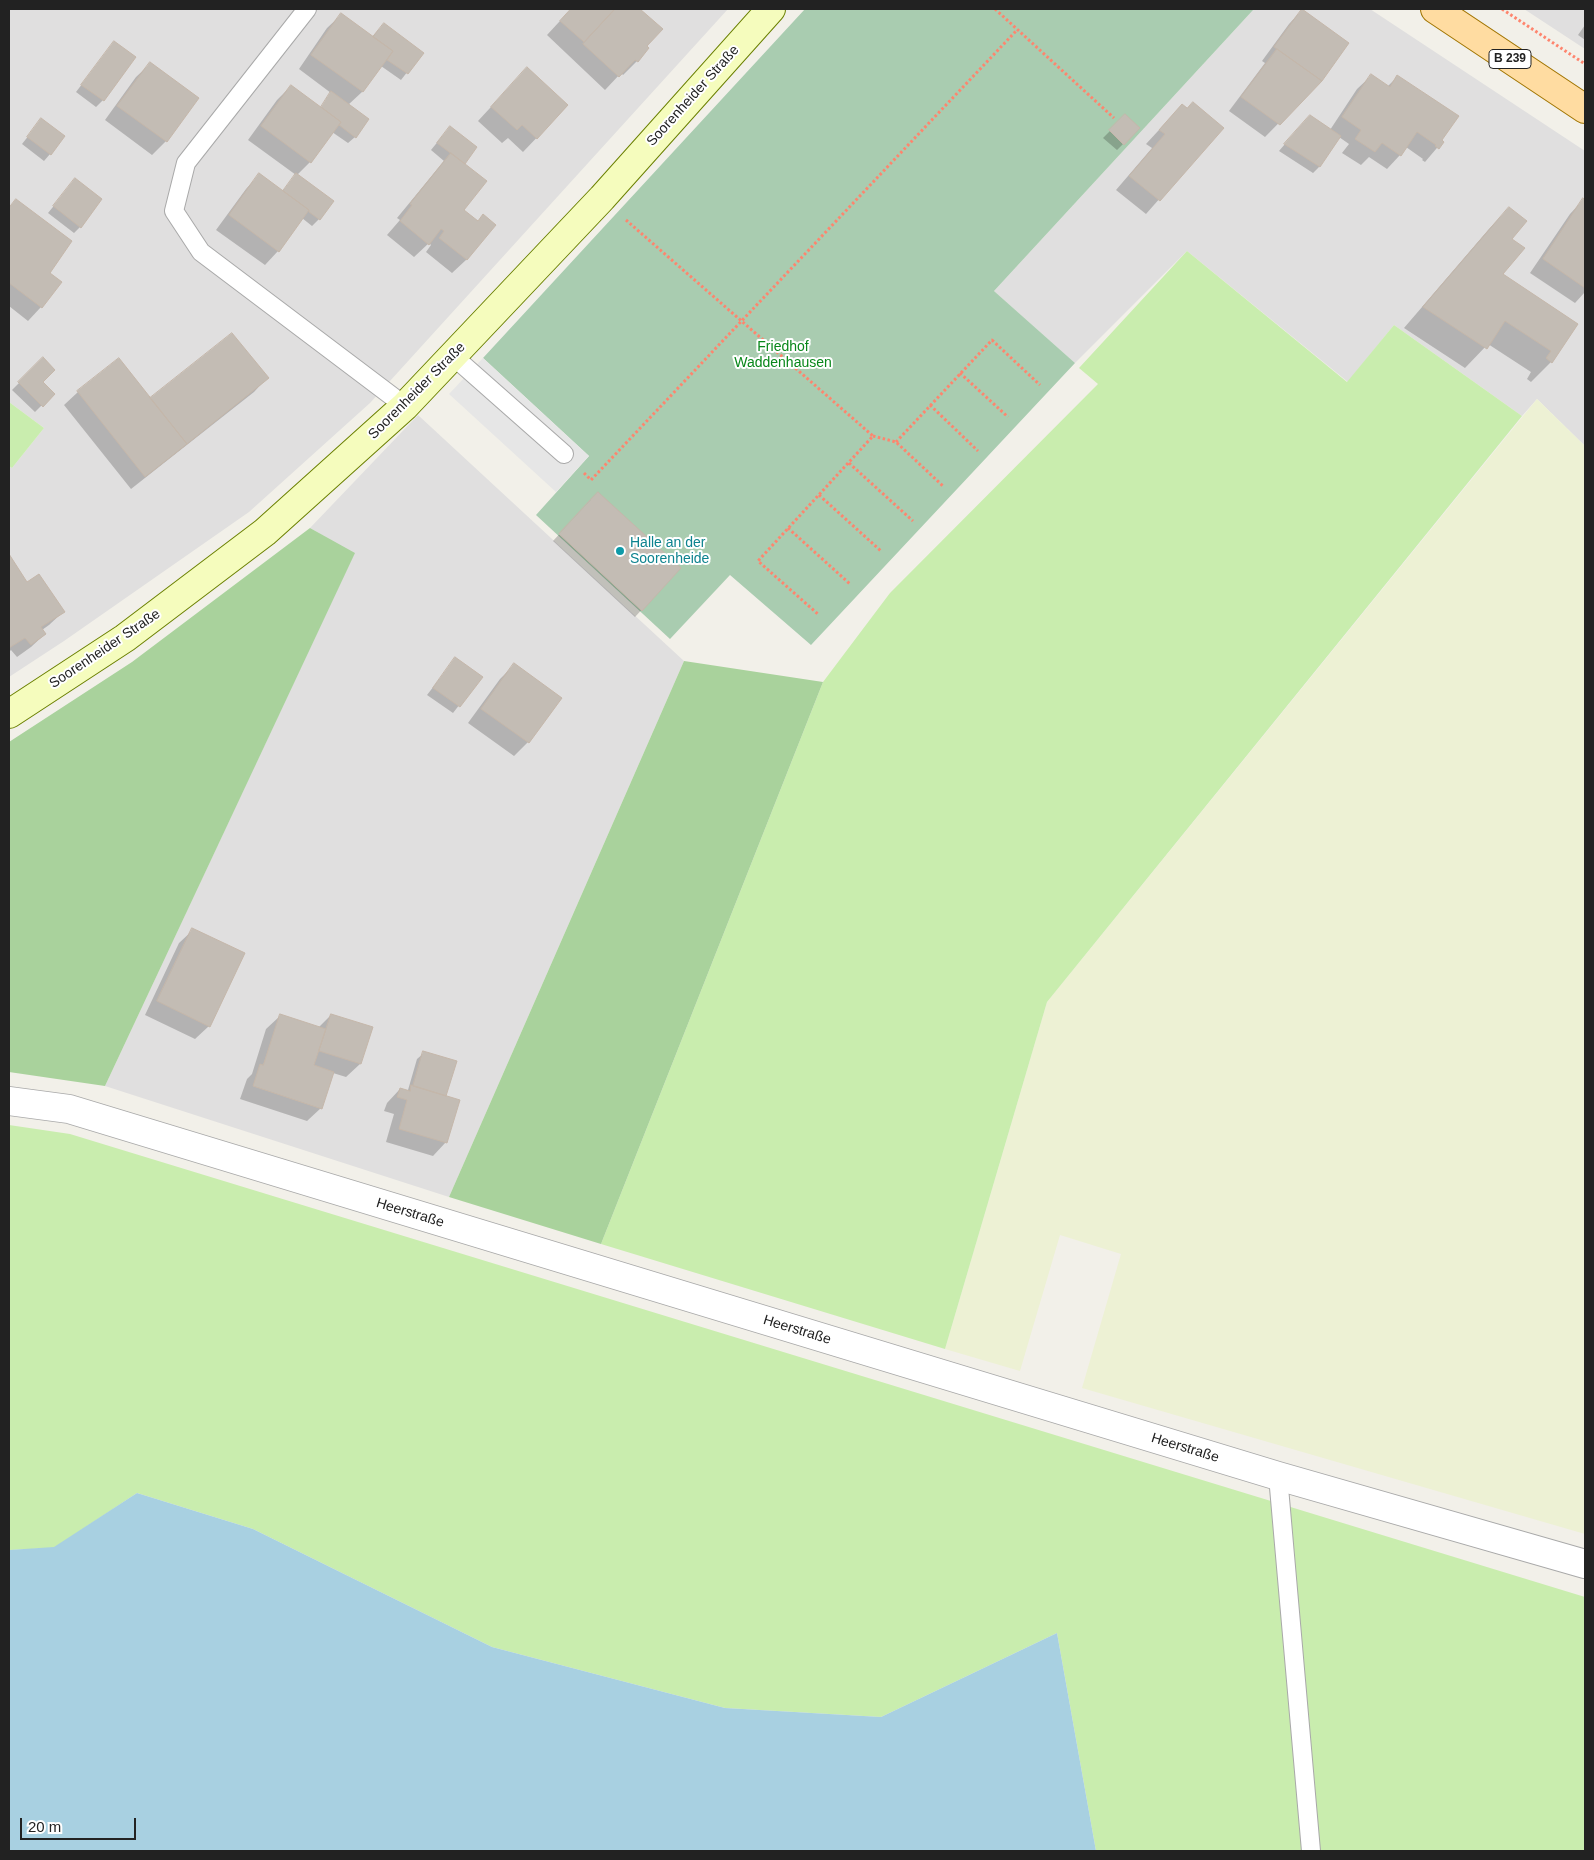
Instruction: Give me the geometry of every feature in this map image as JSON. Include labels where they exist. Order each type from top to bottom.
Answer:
[{"type":"main road","name":"Soorenheider Straße","points":[[9,714],[125,638],[265,532],[405,406],[602,198],[771,9]]},
{"type":"main road","name":"B 239","points":[[1434,9],[1585,108]]},
{"type":"street","name":"Heerstraße","points":[[9,1101],[69,1110],[1278,1476],[1585,1564]]},
{"type":"lane","points":[[307,9],[186,163],[174,211],[201,252],[405,406]]},
{"type":"lane","points":[[453,356],[564,454]]},
{"type":"lane","points":[[1278,1476],[1311,1851]]},
{"type":"path","points":[[995,9],[1114,118]]},
{"type":"path","points":[[1502,9],[1585,64]]},
{"type":"path","points":[[564,454],[591,480],[1017,30]]},
{"type":"path","points":[[602,198],[873,436],[896,442],[944,487]]},
{"type":"path","points":[[896,442],[992,340],[1040,385]]},
{"type":"path","points":[[960,374],[1008,417]]},
{"type":"path","points":[[930,406],[978,451]]},
{"type":"path","points":[[819,616],[758,561],[873,436]]},
{"type":"path","points":[[849,462],[913,521]]},
{"type":"path","points":[[819,495],[881,551]]},
{"type":"path","points":[[788,528],[850,584]]},
{"type":"shaded area","points":[[9,9],[728,9],[370,403],[249,512],[9,677],[9,466],[12,468],[44,428],[9,402]]},
{"type":"shaded area","points":[[1254,9],[1370,9],[1585,151],[1585,446],[1537,399],[1522,416],[1394,325],[1348,382],[1187,251],[1075,363],[994,291]]},
{"type":"shaded area","points":[[1524,9],[1585,9],[1585,49]]},
{"type":"shaded area","points":[[483,358],[589,456],[556,492],[449,394]]},
{"type":"shaded area","points":[[418,415],[684,661],[449,1197],[105,1086],[354,554],[310,528]]},
{"type":"green space","name":"Friedhof Waddenhausen","points":[[805,9],[1254,9],[994,291],[1075,363],[811,645],[730,575],[670,639],[536,515],[589,456],[483,358]]},
{"type":"green space","points":[[1187,251],[1347,382],[1394,325],[1522,416],[1047,1002],[945,1349],[601,1244],[823,682],[890,593],[1098,384],[1079,368]]},
{"type":"green space","points":[[1537,399],[1585,446],[1585,1534],[1082,1388],[1121,1254],[1060,1235],[1020,1371],[945,1349],[1047,1002]]},
{"type":"green space","points":[[9,402],[44,428],[12,468],[9,466]]},
{"type":"green space","points":[[310,528],[355,553],[105,1086],[9,1072],[9,742],[132,662]]},
{"type":"green space","points":[[684,661],[823,682],[601,1244],[449,1197]]},
{"type":"green space","points":[[9,1125],[70,1134],[1585,1597],[1585,1851],[1096,1851],[1057,1633],[881,1717],[725,1708],[492,1647],[253,1529],[137,1493],[54,1548],[9,1550]]},
{"type":"water","points":[[137,1493],[253,1529],[492,1647],[725,1708],[881,1717],[1057,1633],[1096,1851],[9,1851],[9,1550],[54,1547]]},
{"type":"building","points":[[571,9],[615,9],[584,42],[560,21]]},
{"type":"building","points":[[615,9],[640,9],[663,29],[647,46],[649,48],[638,62],[635,60],[619,77],[583,44]]},
{"type":"building","points":[[1302,9],[1349,43],[1322,81],[1274,47]]},
{"type":"building","points":[[341,13],[393,51],[363,92],[311,55]]},
{"type":"building","points":[[384,23],[424,53],[408,74],[387,60],[393,51],[373,37]]},
{"type":"building","points":[[114,41],[136,57],[104,101],[81,85]]},
{"type":"building","points":[[1277,49],[1322,81],[1280,125],[1241,97]]},
{"type":"building","points":[[150,62],[199,98],[167,142],[117,106]]},
{"type":"building","points":[[527,67],[568,105],[537,139],[522,125],[517,130],[491,107]]},
{"type":"building","points":[[1371,74],[1390,87],[1397,75],[1459,116],[1442,140],[1444,142],[1439,149],[1417,132],[1401,156],[1382,143],[1375,152],[1355,139],[1361,130],[1342,117]]},
{"type":"building","points":[[291,85],[341,122],[311,163],[261,126]]},
{"type":"building","points":[[331,91],[369,119],[356,138],[339,125],[341,122],[321,107]]},
{"type":"building","points":[[1193,102],[1224,128],[1160,201],[1129,176],[1165,134],[1159,130],[1182,104],[1187,108]]},
{"type":"building","points":[[1125,114],[1140,128],[1124,145],[1109,130]]},
{"type":"building","points":[[1310,115],[1341,136],[1320,167],[1284,144]]},
{"type":"building","points":[[41,118],[65,136],[51,155],[27,137]]},
{"type":"building","points":[[450,126],[477,147],[465,164],[437,143]]},
{"type":"building","points":[[451,153],[487,181],[464,210],[478,221],[483,214],[496,225],[467,260],[439,238],[444,231],[441,229],[429,245],[400,221],[412,205],[410,204]]},
{"type":"building","points":[[259,173],[309,210],[279,252],[229,215]]},
{"type":"building","points":[[296,173],[334,201],[320,220],[283,191]]},
{"type":"building","points":[[75,178],[102,199],[81,228],[53,206]]},
{"type":"building","points":[[1583,198],[1585,200],[1585,288],[1543,259]]},
{"type":"building","points":[[16,199],[72,241],[50,273],[62,282],[42,308],[9,283],[9,208]]},
{"type":"building","points":[[1509,207],[1527,221],[1512,239],[1525,248],[1503,274],[1578,324],[1552,363],[1546,358],[1551,351],[1505,321],[1487,349],[1423,307]]},
{"type":"building","points":[[232,333],[269,378],[187,444],[150,398]]},
{"type":"building","points":[[43,357],[55,370],[43,382],[55,394],[43,407],[18,382]]},
{"type":"building","points":[[119,358],[187,444],[145,477],[77,391]]},
{"type":"building","name":"Halle an der Soorenheide","points":[[598,492],[681,568],[642,611],[559,534]]},
{"type":"building","points":[[9,554],[27,582],[39,574],[65,612],[41,627],[46,634],[31,645],[25,638],[9,648]]},
{"type":"building","points":[[455,657],[483,677],[460,707],[433,688]]},
{"type":"building","points":[[514,663],[562,698],[529,743],[481,709]]},
{"type":"building","points":[[192,928],[245,953],[210,1027],[157,1001]]},
{"type":"building","points":[[280,1014],[326,1029],[314,1065],[334,1072],[322,1109],[253,1086],[260,1064],[263,1065]]},
{"type":"building","points":[[331,1014],[373,1027],[361,1064],[319,1051]]},
{"type":"building","points":[[423,1051],[457,1061],[446,1096],[413,1086]]},
{"type":"building","points":[[411,1085],[460,1100],[447,1143],[399,1129],[407,1100],[397,1097],[400,1088],[410,1091]]},
{"type":"place","name":"Halle an der Soorenheide","points":[[620,551]]}]
